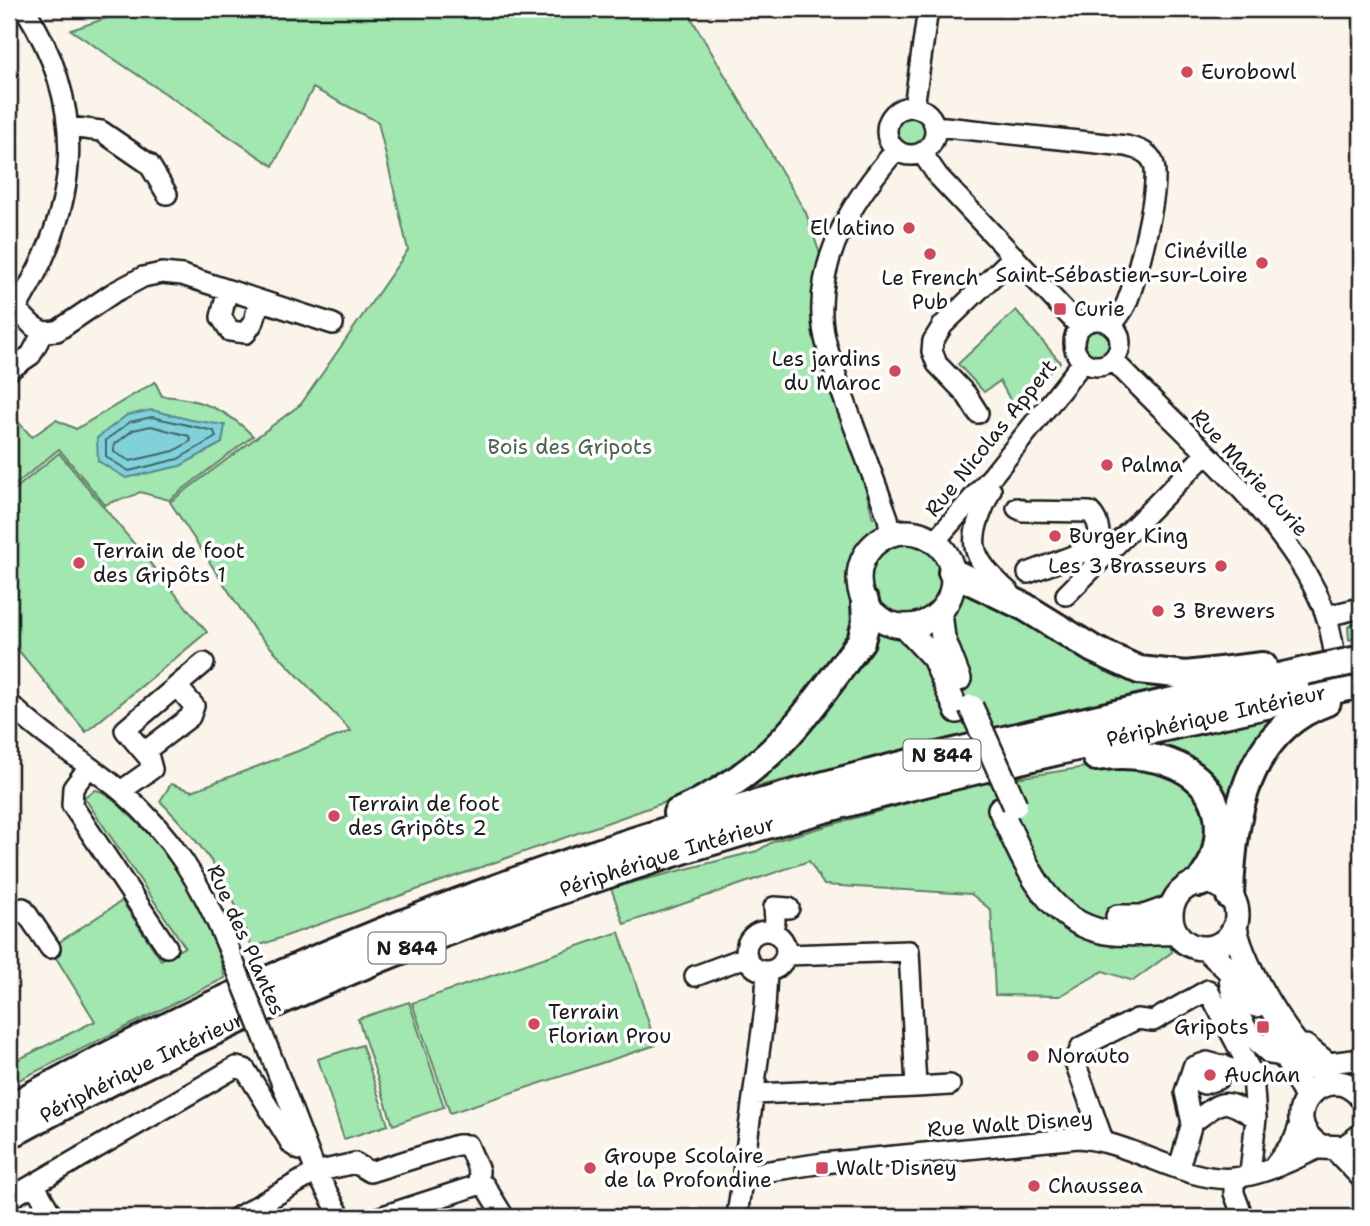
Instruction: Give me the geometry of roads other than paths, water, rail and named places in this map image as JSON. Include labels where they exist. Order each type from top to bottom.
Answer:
[{"type":"highway","points":[[953,572],[1025,607],[1093,649],[1139,670],[1186,675],[1292,663],[1305,671]]},
{"type":"highway","points":[[584,858],[597,842],[709,799],[764,761],[791,734],[861,641],[866,622],[865,603]]},
{"type":"highway","name":"N 844","points":[[9,1108],[203,1011],[294,970],[422,917],[584,858],[714,816],[873,772],[1305,671],[1354,669]]},
{"type":"highway","name":"Périphérique Intérieur","points":[[9,1135],[220,1029],[358,968],[615,872],[753,829],[1044,755],[1322,698],[1354,669]]},
{"type":"highway","points":[[1230,896],[1234,848],[1243,797],[1252,767],[1269,742],[1322,698],[1361,695]]},
{"type":"highway","points":[[1044,755],[1062,762],[1102,756],[1149,755],[1188,771],[1206,790],[1217,823],[1214,858],[1200,883]]},
{"type":"main road","points":[[891,534],[918,534],[934,542],[943,550],[953,572],[951,593],[940,612],[924,623],[904,626],[886,622],[865,603],[859,585],[863,558],[875,544],[891,534]]},
{"type":"main road","points":[[940,612],[943,638],[964,709]]},
{"type":"main road","points":[[904,626],[934,658],[964,709],[1038,884],[1063,912],[1107,932],[1176,933]]},
{"type":"main road","points":[[1007,807],[1052,878],[1081,905],[1099,914],[1121,918],[1144,917],[1172,907]]},
{"type":"main road","points":[[1205,948],[1223,942],[1234,927],[1237,914],[1230,896],[1217,885],[1200,883],[1182,891],[1172,907],[1176,933],[1189,944],[1205,948],[1241,981],[1307,1097]]},
{"type":"main road","points":[[1234,927],[1258,983],[1283,1026],[1311,1065],[1346,1080]]},
{"type":"main road","points":[[1346,1080],[1314,1089],[1307,1097],[1301,1121],[1308,1137],[1329,1148],[1361,1175]]},
{"type":"main road","points":[[1329,1148],[1352,1145],[1361,1136]]},
{"type":"street","points":[[25,9],[51,57],[69,127],[67,176],[58,223],[44,262],[11,310],[43,332],[57,331],[113,292],[143,277],[162,273],[182,275],[227,292],[333,324]]},
{"type":"street","points":[[914,107],[928,9]]},
{"type":"street","points":[[914,107],[928,113],[935,126],[933,142],[922,153],[906,155],[896,150],[888,139],[888,123],[898,110],[914,107]]},
{"type":"street","points":[[935,126],[1126,146],[1141,150],[1151,159],[1156,170],[1155,184],[1145,238],[1126,305],[1112,325]]},
{"type":"street","points":[[69,127],[101,131],[149,164],[167,194]]},
{"type":"street","points":[[891,534],[888,518],[833,366],[821,314],[830,259],[841,229],[867,185],[896,150]]},
{"type":"street","points":[[922,153],[938,176],[1080,327]]},
{"type":"street","points":[[978,413],[966,394],[937,363],[932,351],[933,341],[943,325],[1014,256]]},
{"type":"street","points":[[227,292],[221,317],[230,331],[246,332],[254,321],[259,302]]},
{"type":"street","points":[[1096,320],[1112,325],[1121,341],[1114,360],[1099,367],[1083,362],[1075,352],[1074,342],[1080,327],[1096,320]]},
{"type":"street","points":[[9,370],[31,355],[43,332]]},
{"type":"street","name":"Rue Marie Curie","points":[[1114,360],[1266,518],[1293,552],[1354,669]]},
{"type":"street","name":"Rue Nicolas Appert","points":[[934,542],[993,475],[1083,362]]},
{"type":"street","points":[[1051,564],[1057,590],[1205,455]]},
{"type":"street","points":[[993,475],[990,491],[974,526],[976,556],[985,570],[1025,607]]},
{"type":"street","points":[[1017,508],[1023,511],[1090,512],[1095,517],[1099,531],[1096,545],[1028,573]]},
{"type":"street","points":[[1326,616],[1361,608]]},
{"type":"street","points":[[121,791],[152,769],[144,752],[125,730],[204,663]]},
{"type":"street","points":[[144,752],[190,717],[194,706],[177,686]]},
{"type":"street","name":"Rue des Plantes","points":[[9,703],[121,791],[152,820],[190,868],[226,945],[316,1172],[341,1217]]},
{"type":"street","points":[[89,767],[73,788],[72,805],[167,947]]},
{"type":"street","points":[[772,932],[775,921],[774,907],[789,908]]},
{"type":"street","points":[[16,912],[50,948]]},
{"type":"street","points":[[772,932],[785,945],[786,955],[782,964],[766,972],[750,964],[746,957],[748,942],[756,933],[772,932]]},
{"type":"street","points":[[786,955],[916,949],[916,1087]]},
{"type":"street","points":[[695,975],[746,957]]},
{"type":"street","points":[[737,1217],[755,1094],[766,972]]},
{"type":"street","points":[[1102,1140],[1075,1062],[1081,1047],[1137,1019],[1153,1021],[1208,990],[1253,1074],[1256,1118],[1242,1176],[1234,1193],[1242,1217]]},
{"type":"street","points":[[1346,1080],[1361,1059]]},
{"type":"street","points":[[1179,1167],[1198,1119],[1185,1092],[1192,1079],[1193,1067],[1207,1062],[1253,1074]]},
{"type":"street","points":[[12,1196],[34,1186],[236,1067],[245,1069],[292,1145],[300,1150],[306,1147]]},
{"type":"street","points":[[755,1094],[950,1085]]},
{"type":"street","points":[[1198,1119],[1228,1114],[1238,1107],[1256,1118]]},
{"type":"street","points":[[1273,1167],[1294,1140],[1301,1121]]},
{"type":"street","name":"Rue Walt Disney","points":[[744,1175],[823,1163],[1078,1139],[1102,1140],[1196,1174],[1242,1176],[1329,1148]]},
{"type":"street","points":[[238,1217],[316,1172],[355,1163],[370,1172],[457,1145],[468,1145],[479,1171],[478,1185]]},
{"type":"street","points":[[388,1214],[478,1185],[485,1186],[490,1192],[504,1217]]},
{"type":"street","points":[[34,1186],[53,1217]]},
{"type":"water","points":[[152,410],[225,425],[222,443],[180,466],[126,478],[98,461],[97,438],[127,415]]},
{"type":"place","name":"Eurobowl","points":[[1187,72]]},
{"type":"place","name":"El latino","points":[[909,228]]},
{"type":"place","name":"Le French Pub","points":[[930,254]]},
{"type":"place","name":"Cinéville Saint-Sébastien-sur-Loire","points":[[1262,263]]},
{"type":"place","name":"Curie","points":[[1060,309]]},
{"type":"place","name":"Les jardins du Maroc","points":[[895,371]]},
{"type":"place","name":"Palma","points":[[1107,465]]},
{"type":"place","name":"Burger King","points":[[1055,536]]},
{"type":"place","name":"Terrain de foot des Gripôts 1","points":[[79,563]]},
{"type":"place","name":"Les 3 Brasseurs","points":[[1221,566]]},
{"type":"place","name":"3 Brewers","points":[[1158,611]]},
{"type":"place","name":"Terrain de foot des Gripôts 2","points":[[334,816]]},
{"type":"place","name":"Terrain Florian Prou","points":[[534,1024]]},
{"type":"place","name":"Gripots","points":[[1263,1027]]},
{"type":"place","name":"Norauto","points":[[1033,1056]]},
{"type":"place","name":"Auchan","points":[[1210,1075]]},
{"type":"place","name":"Groupe Scolaire de la Profondine","points":[[590,1168]]},
{"type":"place","name":"Walt Disney","points":[[822,1168]]},
{"type":"place","name":"Chaussea","points":[[1034,1186]]},
{"type":"park label","name":"Bois des Gripots","points":[[570,447]]}]
